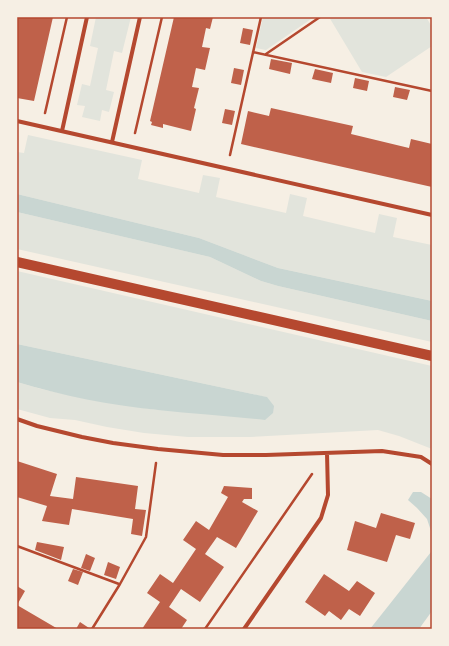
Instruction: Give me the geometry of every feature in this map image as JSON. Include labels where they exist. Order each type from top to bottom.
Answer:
[{"type":"main road","points":[[17,262],[432,356]]},
{"type":"street","points":[[62,131],[87,17]]},
{"type":"street","points":[[112,142],[140,17]]},
{"type":"street","points":[[17,121],[432,215]]},
{"type":"street","points":[[17,419],[37,426],[113,443],[158,449],[223,455],[382,451],[420,458],[432,464]]},
{"type":"street","points":[[244,629],[321,518],[328,495],[327,453]]},
{"type":"path","points":[[42,127],[67,17]]},
{"type":"path","points":[[132,147],[162,17]]},
{"type":"path","points":[[227,169],[261,17]]},
{"type":"path","points":[[266,55],[320,17]]},
{"type":"path","points":[[253,52],[432,91]]},
{"type":"path","points":[[92,629],[120,584],[146,537],[158,449]]},
{"type":"path","points":[[205,629],[327,453]]},
{"type":"path","points":[[17,546],[120,584]]},
{"type":"shaded area","points":[[96,17],[131,17],[122,53],[114,51],[106,90],[114,92],[109,112],[102,110],[100,121],[82,117],[85,106],[77,105],[82,84],[90,86],[98,48],[90,46]]},
{"type":"shaded area","points":[[263,17],[314,17],[266,50],[256,48]]},
{"type":"shaded area","points":[[329,17],[426,17],[432,27],[432,46],[386,77],[362,72]]},
{"type":"shaded area","points":[[28,135],[142,160],[138,179],[199,193],[203,175],[220,178],[216,197],[286,213],[290,194],[307,198],[303,216],[375,233],[379,214],[397,218],[393,237],[432,245],[432,301],[278,268],[199,238],[17,194],[17,152],[24,153]]},
{"type":"shaded area","points":[[17,194],[199,238],[278,268],[432,301],[432,321],[278,286],[261,281],[210,257],[17,212]]},
{"type":"shaded area","points":[[17,212],[210,257],[261,281],[278,286],[432,321],[432,342],[17,249]]},
{"type":"shaded area","points":[[17,271],[432,366],[432,449],[399,436],[378,430],[250,437],[188,437],[144,433],[75,420],[50,418],[17,409],[17,382],[41,389],[93,400],[157,410],[266,397],[17,344]]},
{"type":"shaded area","points":[[17,344],[267,397],[274,406],[273,413],[265,420],[158,410],[52,392],[17,382]]},
{"type":"shaded area","points":[[413,492],[421,492],[432,499],[432,534],[427,519],[408,500]]},
{"type":"shaded area","points":[[432,544],[432,611],[419,629],[370,629],[431,552]]},
{"type":"building","points":[[17,17],[53,17],[34,101],[17,98]]},
{"type":"building","points":[[174,17],[213,17],[210,29],[206,28],[202,47],[210,48],[205,70],[196,68],[192,87],[199,88],[194,108],[196,109],[191,131],[163,124],[163,128],[151,125],[152,122],[150,121]]},
{"type":"building","points":[[243,28],[253,30],[250,45],[240,43]]},
{"type":"building","points":[[271,59],[292,63],[290,74],[269,69]]},
{"type":"building","points":[[234,68],[244,70],[241,85],[231,83]]},
{"type":"building","points":[[315,69],[333,73],[331,83],[312,79]]},
{"type":"building","points":[[355,78],[369,81],[367,91],[353,88]]},
{"type":"building","points":[[395,87],[410,90],[407,100],[393,97]]},
{"type":"building","points":[[271,108],[353,126],[351,134],[409,148],[411,139],[432,144],[432,187],[241,144],[248,111],[269,116]]},
{"type":"building","points":[[225,109],[235,111],[232,125],[222,123]]},
{"type":"building","points":[[17,461],[57,474],[50,496],[73,499],[76,477],[138,486],[135,509],[146,510],[142,536],[131,534],[133,519],[72,509],[69,525],[42,521],[47,506],[17,497]]},
{"type":"building","points":[[224,486],[252,488],[252,499],[244,499],[242,502],[258,511],[236,548],[217,537],[205,554],[224,567],[200,602],[181,589],[169,607],[187,620],[181,629],[142,629],[160,602],[147,593],[160,574],[173,583],[196,549],[183,540],[196,521],[209,530],[228,497],[221,493]]},
{"type":"building","points":[[381,513],[415,523],[410,539],[396,535],[387,562],[347,550],[355,521],[376,528]]},
{"type":"building","points":[[37,542],[64,547],[61,560],[35,550]]},
{"type":"building","points":[[86,554],[95,558],[90,571],[81,568]]},
{"type":"building","points":[[108,562],[120,567],[116,579],[104,575]]},
{"type":"building","points":[[73,569],[83,572],[78,585],[68,581]]},
{"type":"building","points":[[324,574],[349,591],[357,581],[375,593],[360,616],[349,609],[341,620],[329,611],[325,616],[305,602]]},
{"type":"building","points":[[17,586],[25,591],[17,605]]},
{"type":"building","points":[[17,605],[58,629],[17,629]]},
{"type":"building","points":[[80,622],[89,628],[89,629],[76,629]]}]
